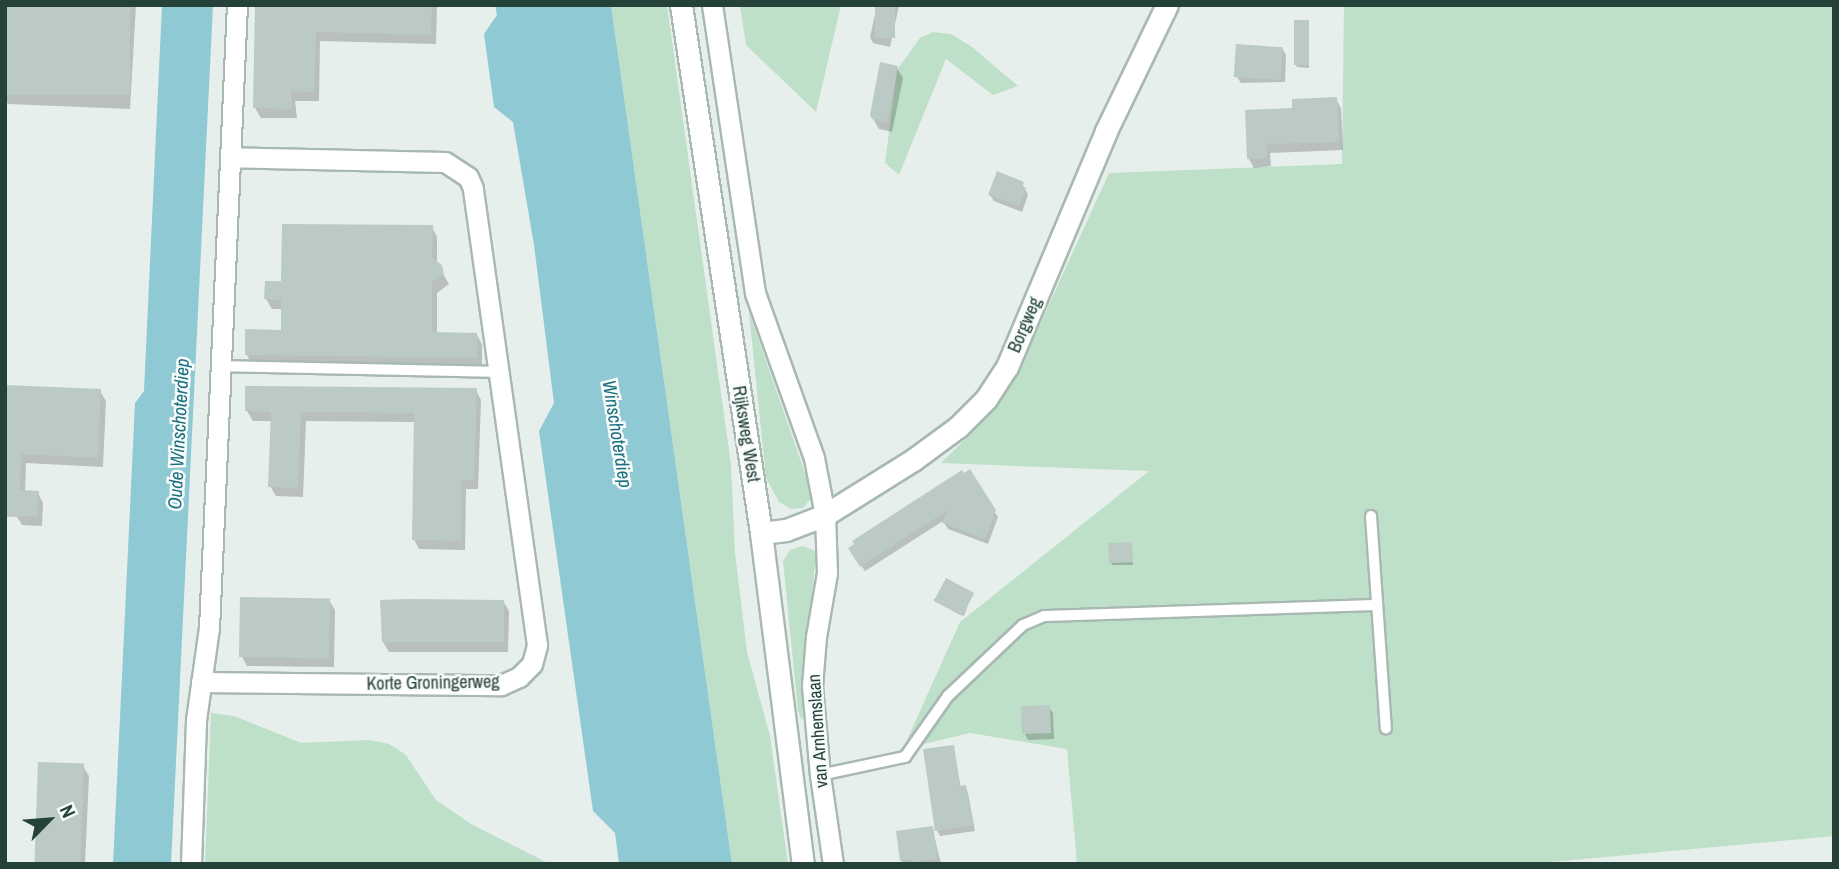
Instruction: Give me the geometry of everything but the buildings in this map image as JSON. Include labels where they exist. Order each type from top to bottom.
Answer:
[{"type":"main road","name":"Rijksweg West","points":[[681,5],[761,533],[803,864]]},
{"type":"main road","name":"Borgweg","points":[[761,533],[786,530],[825,515],[884,480],[974,413],[997,383],[1014,350],[1106,131],[1167,5]]},
{"type":"street","points":[[191,864],[196,720],[209,628],[237,5]]},
{"type":"street","points":[[712,5],[755,293],[814,458],[825,515]]},
{"type":"street","name":"Korte Groningerweg","points":[[201,682],[501,685],[519,677],[532,664],[537,645],[473,188],[468,177],[445,162],[230,158]]},
{"type":"street","name":"van Arnhemslaan","points":[[825,515],[827,573],[816,637],[812,686],[820,775],[834,864]]},
{"type":"lane","points":[[221,366],[499,372]]},
{"type":"lane","points":[[1371,516],[1386,728]]},
{"type":"lane","points":[[820,775],[905,757],[948,696],[1023,625],[1044,616],[1377,605]]},
{"type":"green space","points":[[611,5],[667,5],[731,465],[735,552],[747,652],[770,736],[788,864],[732,864]]},
{"type":"green space","points":[[740,5],[841,5],[816,112],[746,45]]},
{"type":"green space","points":[[1344,5],[1834,5],[1834,836],[1529,864],[1077,864],[1067,749],[970,733],[903,749],[960,622],[1149,471],[941,463],[979,426],[1020,368],[1109,173],[1342,164]]},
{"type":"green space","points":[[933,32],[951,34],[972,47],[1018,86],[993,95],[946,59],[899,175],[885,163],[897,70],[920,38]]},
{"type":"green space","points":[[749,312],[813,496],[803,508],[791,509],[779,502],[766,478]]},
{"type":"green space","points":[[803,546],[816,551],[802,721],[798,711],[783,561],[790,550]]},
{"type":"green space","points":[[211,713],[234,716],[301,743],[369,740],[389,744],[405,754],[436,800],[471,824],[550,864],[205,864]]},
{"type":"water","name":"Oude Winschoterdiep","points":[[162,5],[213,5],[171,864],[113,864],[135,403],[144,391]]},
{"type":"water","name":"Winschoterdiep","points":[[495,5],[611,5],[732,864],[619,864],[615,833],[593,811],[539,431],[554,403],[534,245],[513,122],[494,107],[484,34],[497,15]]}]
